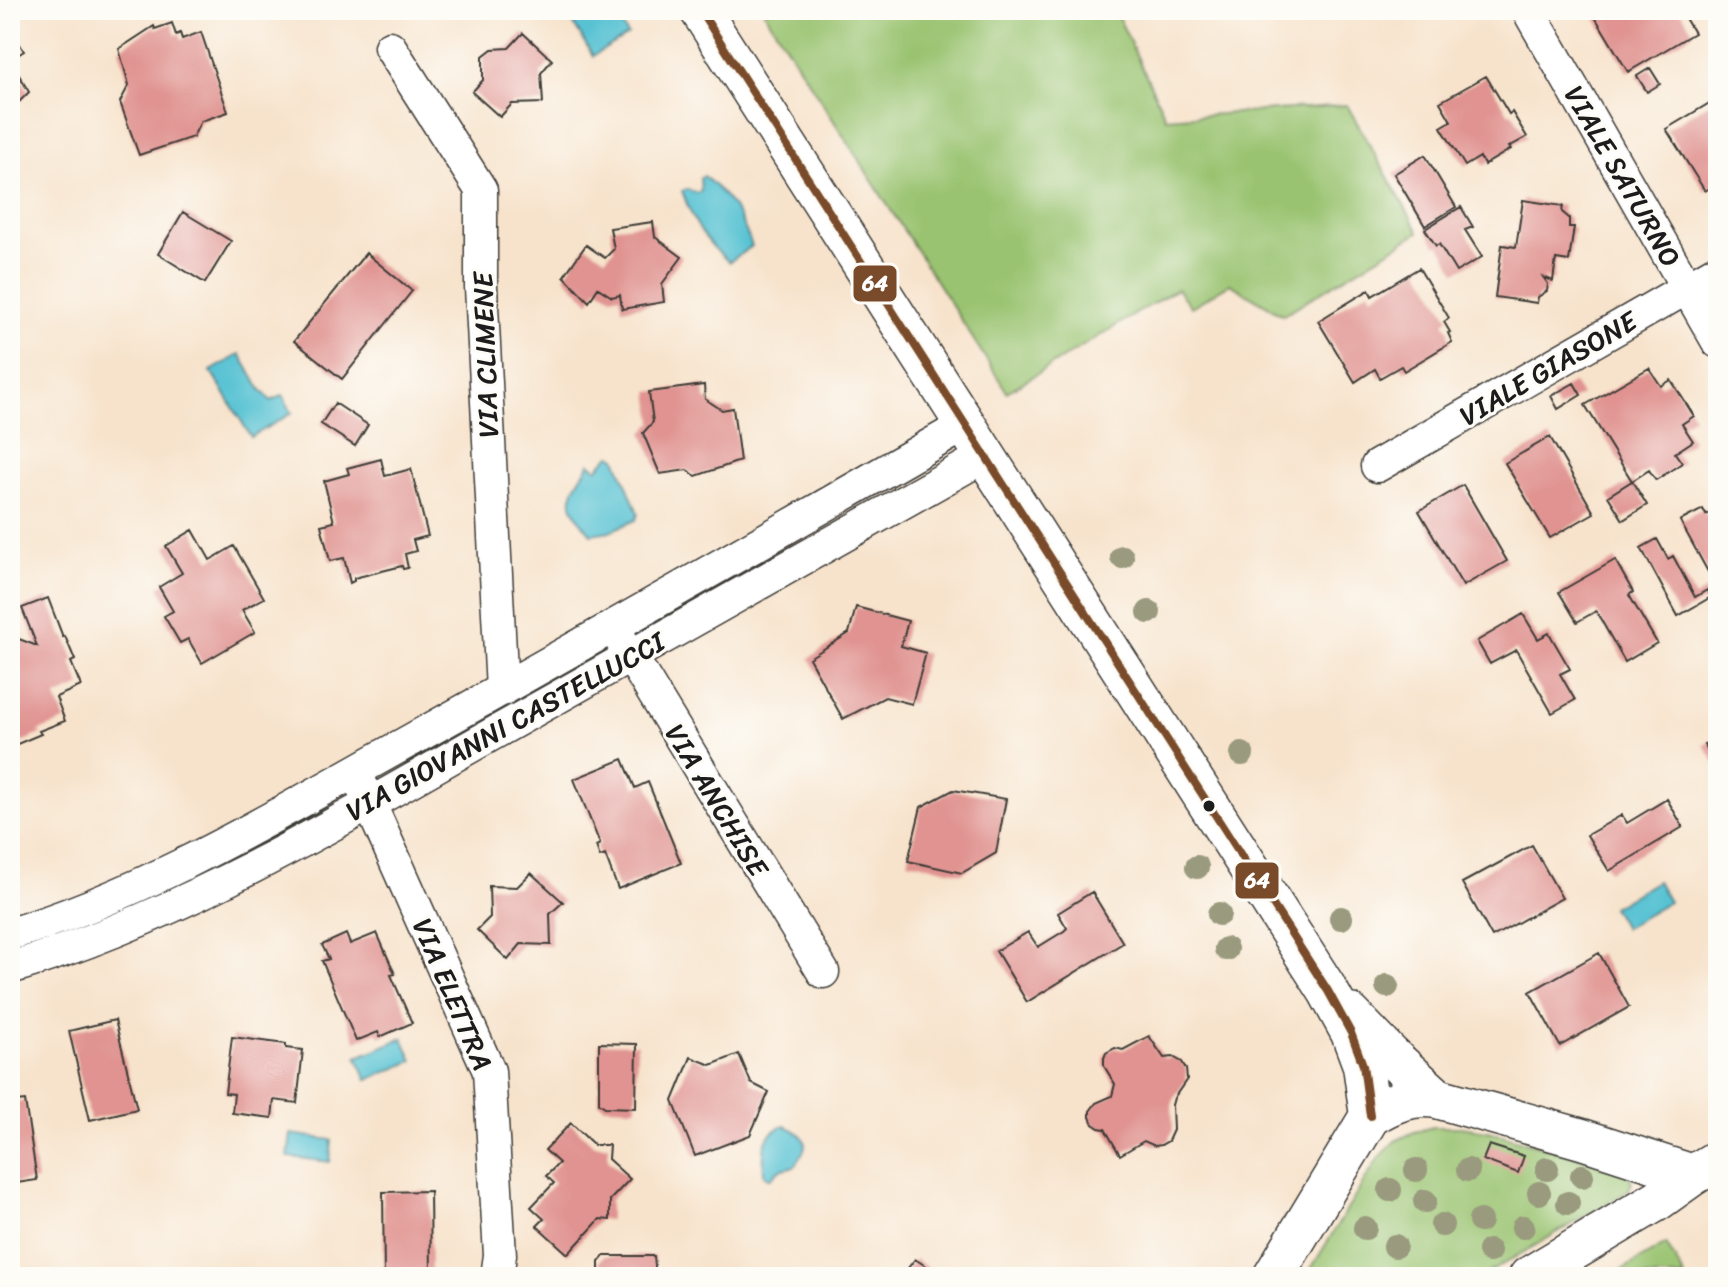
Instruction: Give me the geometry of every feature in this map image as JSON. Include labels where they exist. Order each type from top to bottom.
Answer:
[{"type":"street","points":[[700,10],[1328,991],[1351,1033],[1363,1065],[1370,1116]]},
{"type":"street","name":"VIALE SATURNO","points":[[1528,10],[1718,342]]},
{"type":"street","name":"VIA CLIMENE","points":[[390,47],[481,190],[481,287],[502,690]]},
{"type":"street","name":"VIALE GIASONE","points":[[1377,466],[1718,270]]},
{"type":"street","name":"VIA GIOVANNI CASTELLUCCI","points":[[10,934],[95,903],[174,868],[614,626],[975,441]]},
{"type":"street","name":"VIA GIOVANNI CASTELLUCCI","points":[[10,968],[97,939],[247,870],[629,656],[975,441]]},
{"type":"street","name":"VIA ANCHISE","points":[[614,626],[629,656],[823,972]]},
{"type":"street","name":"VIA ELETTRA","points":[[355,771],[489,1071],[500,1255],[497,1277]]},
{"type":"street","points":[[1328,991],[1437,1098]]},
{"type":"street","points":[[1273,1277],[1370,1116],[1388,1105],[1412,1097],[1437,1098],[1652,1161],[1705,1167]]},
{"type":"street","points":[[1652,1161],[1664,1176],[1664,1188],[1658,1200]]},
{"type":"street","points":[[1529,1277],[1658,1200],[1705,1167]]},
{"type":"green space","points":[[763,10],[1115,10],[1166,118],[1347,105],[1419,232],[1283,315],[1230,284],[1191,307],[1177,289],[1007,392]]},
{"type":"green space","points":[[1433,1127],[1488,1131],[1618,1169],[1628,1174],[1632,1182],[1623,1194],[1481,1277],[1306,1277],[1378,1159],[1395,1141]]},
{"type":"green space","points":[[1666,1244],[1685,1277],[1610,1277]]},
{"type":"water","points":[[565,10],[596,10],[601,19],[614,11],[628,35],[593,56]]},
{"type":"water","points":[[704,176],[733,208],[752,246],[729,262],[700,230],[682,191],[701,191],[700,178]]},
{"type":"water","points":[[240,354],[261,390],[271,401],[283,395],[292,413],[251,437],[211,371]]},
{"type":"water","points":[[612,455],[616,458],[638,513],[636,520],[610,531],[591,534],[576,514],[573,492],[590,463],[597,469]]},
{"type":"water","points":[[1657,881],[1669,902],[1624,928],[1612,907]]},
{"type":"water","points":[[403,1038],[413,1061],[367,1080],[357,1057]]},
{"type":"water","points":[[785,1126],[803,1137],[805,1147],[795,1166],[779,1170],[770,1179],[764,1175],[765,1145],[771,1133]]},
{"type":"water","points":[[291,1134],[332,1140],[330,1162],[288,1157]]},
{"type":"building","points":[[1608,10],[1680,10],[1694,33],[1628,72],[1595,17]]},
{"type":"building","points":[[172,23],[176,35],[180,33],[182,39],[201,32],[228,112],[201,121],[193,137],[139,155],[120,102],[129,85],[119,49],[154,26],[155,29]]},
{"type":"building","points":[[523,33],[552,60],[541,73],[543,103],[512,104],[500,117],[472,92],[483,80],[483,56],[492,49],[509,48]]},
{"type":"building","points":[[14,35],[24,51],[10,60],[10,39]]},
{"type":"building","points":[[10,60],[29,92],[10,111]]},
{"type":"building","points":[[1650,68],[1660,84],[1647,92],[1637,76]]},
{"type":"building","points":[[1486,76],[1527,137],[1484,165],[1480,157],[1465,166],[1441,127],[1451,121],[1440,102]]},
{"type":"building","points":[[1718,98],[1718,183],[1705,191],[1666,129]]},
{"type":"building","points":[[1425,155],[1456,207],[1425,226],[1394,174]]},
{"type":"building","points":[[1523,200],[1563,206],[1562,212],[1569,218],[1569,227],[1574,227],[1569,261],[1556,259],[1553,281],[1543,277],[1548,284],[1547,291],[1538,297],[1537,303],[1495,297],[1502,245],[1516,247]]},
{"type":"building","points":[[1461,207],[1473,227],[1465,230],[1482,257],[1456,272],[1439,244],[1436,246],[1425,229]]},
{"type":"building","points":[[183,212],[231,241],[205,283],[158,254]]},
{"type":"building","points":[[653,222],[655,237],[682,257],[662,284],[664,302],[622,309],[620,295],[612,297],[598,288],[589,302],[564,276],[586,245],[605,258],[614,249],[610,228]]},
{"type":"building","points":[[366,253],[412,291],[342,379],[294,341]]},
{"type":"building","points":[[1419,268],[1449,318],[1444,322],[1452,342],[1404,371],[1401,366],[1380,378],[1375,369],[1355,382],[1318,321],[1369,290],[1372,296]]},
{"type":"building","points":[[1649,368],[1661,386],[1671,380],[1694,416],[1682,424],[1693,441],[1675,453],[1682,463],[1656,480],[1649,470],[1632,481],[1585,405]]},
{"type":"building","points":[[1574,383],[1581,395],[1558,409],[1551,396]]},
{"type":"building","points":[[704,385],[705,399],[722,410],[733,408],[740,461],[696,476],[687,470],[660,474],[643,433],[653,422],[649,392]]},
{"type":"building","points":[[335,403],[368,425],[355,446],[321,424]]},
{"type":"building","points":[[1550,437],[1594,513],[1550,538],[1505,463]]},
{"type":"building","points":[[381,459],[385,476],[411,469],[428,536],[413,540],[416,551],[405,554],[408,568],[403,569],[402,566],[354,578],[350,583],[344,558],[330,561],[321,525],[334,522],[324,481],[349,474],[347,468]]},
{"type":"building","points":[[1632,481],[1647,505],[1623,520],[1608,496]]},
{"type":"building","points":[[1463,485],[1507,561],[1463,586],[1419,511]]},
{"type":"building","points":[[1718,508],[1718,590],[1680,521],[1703,509],[1706,515]]},
{"type":"building","points":[[193,530],[210,560],[234,546],[264,598],[242,610],[255,632],[202,663],[188,639],[180,643],[164,616],[173,611],[159,587],[182,573],[166,546]]},
{"type":"building","points":[[1657,539],[1668,559],[1673,556],[1695,597],[1707,590],[1711,597],[1678,616],[1641,548]]},
{"type":"building","points":[[1615,560],[1633,592],[1629,595],[1657,643],[1625,662],[1596,611],[1577,622],[1559,592]]},
{"type":"building","points":[[48,598],[75,660],[71,662],[81,686],[56,697],[65,721],[15,745],[10,731],[10,654],[19,639],[37,646],[22,608]]},
{"type":"building","points":[[856,607],[908,621],[901,646],[926,653],[912,704],[885,697],[843,719],[809,658],[849,633]]},
{"type":"building","points":[[1523,614],[1538,639],[1549,633],[1570,669],[1560,674],[1575,700],[1552,713],[1516,650],[1490,664],[1477,641]]},
{"type":"building","points":[[1718,737],[1718,768],[1704,745]]},
{"type":"building","points":[[623,759],[635,788],[648,782],[681,863],[618,889],[605,855],[600,857],[596,846],[600,844],[574,779]]},
{"type":"building","points":[[953,790],[1006,799],[996,853],[962,873],[908,861],[921,807]]},
{"type":"building","points":[[1667,799],[1683,827],[1609,871],[1587,835],[1622,815],[1627,823]]},
{"type":"building","points":[[1532,845],[1562,898],[1492,937],[1462,883]]},
{"type":"building","points":[[531,873],[563,902],[550,914],[551,945],[521,944],[508,960],[477,930],[490,917],[489,886],[517,887]]},
{"type":"building","points":[[1092,892],[1123,943],[1027,1002],[996,951],[1028,932],[1038,947],[1067,928],[1058,913]]},
{"type":"building","points":[[377,933],[412,1023],[380,1037],[378,1032],[356,1041],[322,961],[329,959],[322,945],[346,934],[350,944]]},
{"type":"building","points":[[1599,953],[1629,1007],[1560,1046],[1530,992]]},
{"type":"building","points":[[115,1020],[137,1109],[90,1120],[69,1031]]},
{"type":"building","points":[[1149,1036],[1164,1058],[1173,1057],[1182,1062],[1187,1079],[1174,1098],[1173,1130],[1168,1141],[1155,1146],[1144,1141],[1120,1155],[1105,1129],[1093,1124],[1090,1111],[1096,1103],[1112,1096],[1115,1084],[1104,1066],[1106,1053],[1115,1048],[1123,1050]]},
{"type":"building","points":[[232,1037],[286,1044],[286,1048],[303,1050],[297,1103],[274,1100],[272,1118],[232,1113],[234,1094],[225,1093]]},
{"type":"building","points":[[599,1043],[637,1044],[636,1108],[605,1107],[599,1103]]},
{"type":"building","points":[[739,1054],[751,1083],[769,1092],[750,1135],[695,1156],[673,1101],[691,1057],[711,1065]]},
{"type":"building","points":[[25,1101],[37,1180],[10,1184],[10,1103]]},
{"type":"building","points":[[571,1123],[594,1145],[609,1145],[608,1159],[630,1179],[610,1200],[610,1220],[600,1219],[568,1254],[537,1226],[544,1219],[531,1207],[554,1183],[546,1176],[559,1163],[545,1150]]},
{"type":"building","points":[[1489,1145],[1524,1156],[1518,1173],[1483,1160]]},
{"type":"building","points":[[430,1191],[431,1277],[384,1277],[383,1192]]},
{"type":"building","points":[[604,1256],[654,1256],[656,1277],[599,1277],[599,1262]]},
{"type":"building","points":[[915,1259],[932,1270],[957,1267],[958,1277],[887,1277],[904,1273]]},
{"type":"transit line","name":"64","points":[[700,10],[1328,991],[1351,1033],[1363,1065],[1370,1116]]}]
